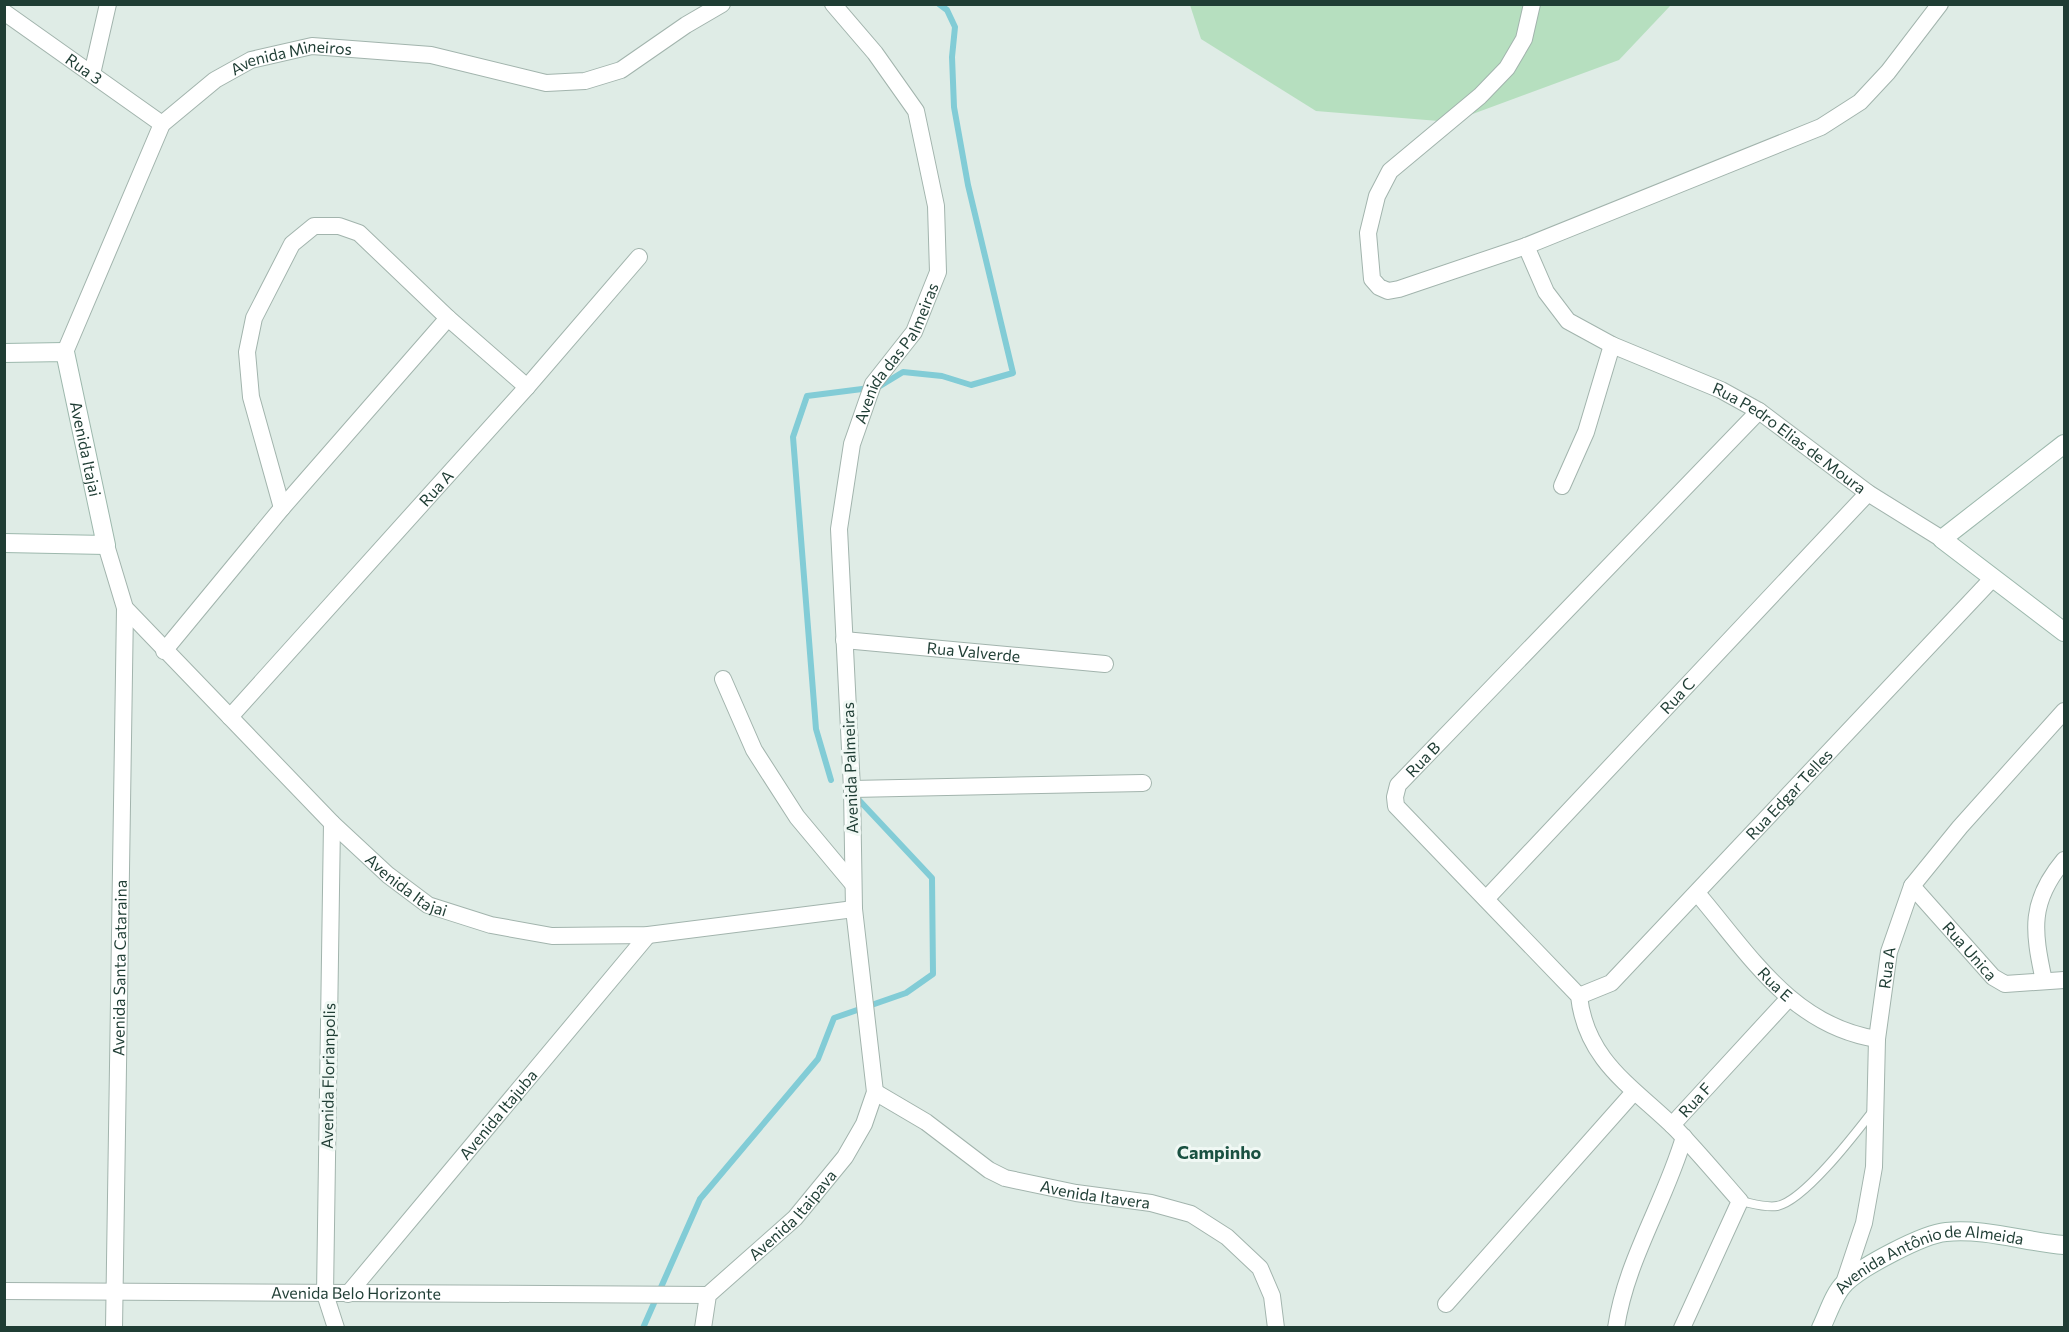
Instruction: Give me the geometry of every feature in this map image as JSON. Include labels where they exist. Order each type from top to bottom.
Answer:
[{"type":"street","points":[[92,74],[108,4]]},
{"type":"street","name":"Avenida Mineiros","points":[[65,352],[162,124],[215,80],[250,60],[312,46],[431,55],[546,83],[585,81],[621,70],[686,25],[722,4]]},
{"type":"street","name":"Avenida das Palmeiras","points":[[833,4],[875,53],[916,111],[936,206],[938,272],[914,332],[873,384],[852,444]]},
{"type":"street","points":[[1532,4],[1524,39],[1507,68],[1480,96],[1389,171],[1377,196],[1368,233],[1372,279],[1379,287],[1388,291],[1399,289],[1526,246],[1821,127],[1860,102],[1921,32],[1940,4]]},
{"type":"street","name":"Rua 3","points":[[4,12],[162,124]]},
{"type":"street","points":[[282,508],[251,397],[247,352],[254,318],[292,244],[314,226],[339,226],[358,233],[448,318],[527,387]]},
{"type":"street","name":"Rua Pedro Elias de Moura","points":[[1526,246],[1546,292],[1568,321],[1612,345],[1721,390],[1759,411],[1868,493],[1942,539],[2064,632]]},
{"type":"street","name":"Rua A","points":[[230,717],[527,387],[639,257]]},
{"type":"street","points":[[164,651],[282,508],[448,318]]},
{"type":"street","points":[[1562,486],[1586,432],[1612,345]]},
{"type":"street","points":[[4,353],[65,352]]},
{"type":"street","name":"Avenida Itajai","points":[[65,352],[106,545],[125,608],[332,823],[388,875],[428,905],[491,925],[552,936],[648,935],[854,909]]},
{"type":"street","name":"Rua B","points":[[1579,996],[1396,806],[1395,797],[1398,785],[1759,411]]},
{"type":"street","name":"Avenida Palmeiras","points":[[852,444],[839,529],[852,789],[854,909],[875,1092]]},
{"type":"street","points":[[1942,539],[2064,444]]},
{"type":"street","name":"Rua C","points":[[1486,899],[1868,493]]},
{"type":"street","points":[[4,543],[106,545]]},
{"type":"street","name":"Rua Edgar Telles","points":[[1579,996],[1611,983],[1992,579]]},
{"type":"street","name":"Avenida Santa Cataraina","points":[[114,1328],[125,608]]},
{"type":"street","name":"Rua Valverde","points":[[843,640],[1105,664]]},
{"type":"street","points":[[723,679],[754,750],[797,817],[853,884]]},
{"type":"street","name":"Rua A","points":[[1844,1283],[1864,1223],[1874,1167],[1877,1039],[1890,952],[1912,886],[1960,827],[2064,711]]},
{"type":"street","points":[[852,789],[1143,783]]},
{"type":"street","name":"Avenida Florianpolis","points":[[332,823],[325,1294],[336,1328]]},
{"type":"street","points":[[2044,981],[2036,944],[2036,911],[2048,880],[2064,860]]},
{"type":"street","name":"Rua Unica","points":[[1912,886],[1993,977],[2005,984],[2064,980]]},
{"type":"street","name":"Rua E","points":[[1696,893],[1788,999],[1831,1027],[1852,1036],[1877,1039]]},
{"type":"street","name":"Avenida Itajuba","points":[[348,1294],[648,935]]},
{"type":"street","points":[[1579,996],[1582,1020],[1591,1043],[1635,1092],[1672,1125]]},
{"type":"street","name":"Rua F","points":[[1740,1201],[1672,1125],[1788,999]]},
{"type":"street","name":"Avenida Itaipava","points":[[708,1295],[795,1218],[845,1157],[864,1124],[875,1092]]},
{"type":"street","name":"Avenida Itavera","points":[[875,1092],[926,1122],[989,1170],[1005,1178],[1076,1193],[1151,1203],[1191,1214],[1227,1238],[1260,1268],[1272,1296],[1276,1328]]},
{"type":"street","points":[[1446,1304],[1635,1092]]},
{"type":"street","points":[[1616,1328],[1626,1280],[1672,1177],[1684,1137]]},
{"type":"street","points":[[1682,1328],[1740,1201]]},
{"type":"street","name":"Avenida Antônio de Almeida","points":[[1821,1328],[1844,1283],[1890,1254],[1920,1239],[1946,1232],[1986,1233],[2064,1245]]},
{"type":"street","name":"Avenida Belo Horizonte","points":[[4,1291],[708,1295]]},
{"type":"street","points":[[703,1328],[708,1295]]},
{"type":"lane","points":[[1740,1201],[1777,1206],[1793,1199],[1853,1137],[1876,1107]]},
{"type":"green space","points":[[1190,5],[1671,5],[1619,60],[1451,122],[1316,111],[1201,39]]},
{"type":"waterway","points":[[880,386],[903,372],[942,376],[971,385],[1013,373],[968,185],[954,107],[952,57],[955,27],[947,10],[939,4]]},
{"type":"waterway","points":[[831,780],[816,729],[793,437],[807,396],[870,388]]},
{"type":"waterway","points":[[643,1328],[700,1199],[818,1059],[834,1018],[906,993],[933,974],[932,878],[857,798]]},
{"type":"district","name":"Campinho","points":[[1219,1153]]}]
